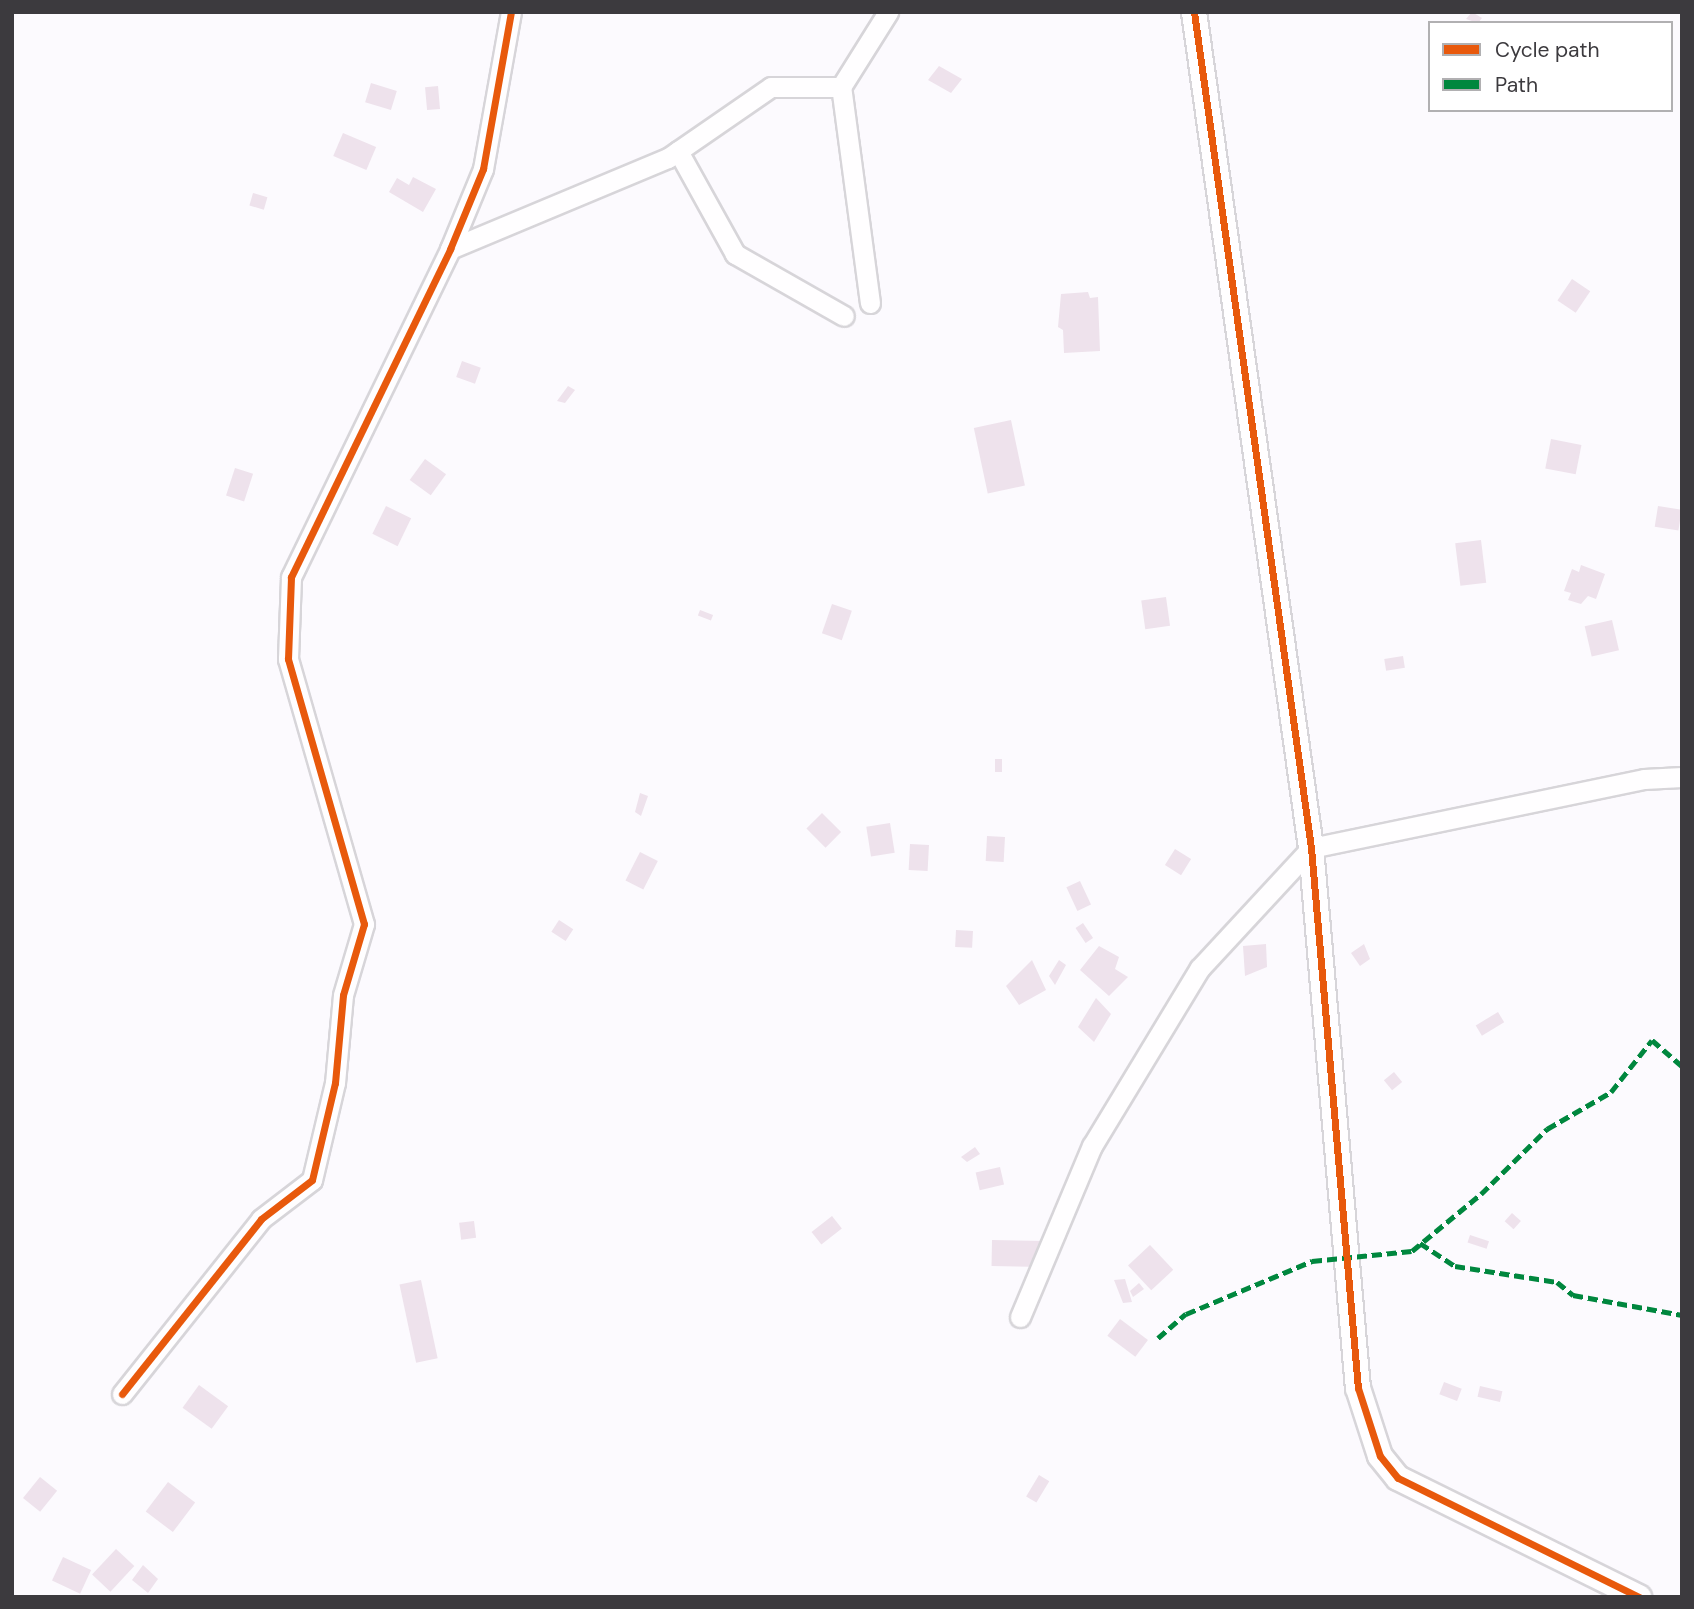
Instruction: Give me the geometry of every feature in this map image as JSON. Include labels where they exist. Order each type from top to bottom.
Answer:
[{"type":"street","points":[[122,1394],[261,1219],[312,1180],[335,1083],[344,995],[363,924],[288,659],[291,577],[450,250],[483,169],[511,12]]},
{"type":"street","points":[[870,303],[841,87],[888,12]]},
{"type":"street","points":[[1194,12],[1311,848],[1358,1388],[1380,1456],[1398,1478],[1639,1597]]},
{"type":"street","points":[[450,250],[678,151],[771,88],[841,87]]},
{"type":"street","points":[[678,151],[735,254],[844,316]]},
{"type":"street","points":[[1020,1317],[1092,1146],[1200,968],[1311,848],[1620,784],[1682,777]]},
{"type":"building","points":[[1472,12],[1482,18],[1480,21],[1466,19]]},
{"type":"building","points":[[939,66],[962,79],[951,93],[928,80]]},
{"type":"building","points":[[371,83],[397,91],[391,110],[365,102]]},
{"type":"building","points":[[438,86],[440,109],[427,110],[425,87]]},
{"type":"building","points":[[343,133],[376,147],[366,170],[333,156]]},
{"type":"building","points":[[413,177],[436,189],[423,212],[389,192],[397,178],[409,185]]},
{"type":"building","points":[[253,193],[267,197],[264,210],[249,205]]},
{"type":"building","points":[[1572,279],[1590,291],[1576,313],[1557,301]]},
{"type":"building","points":[[1088,292],[1090,298],[1098,297],[1100,351],[1064,353],[1063,330],[1058,327],[1061,294]]},
{"type":"building","points":[[462,361],[481,368],[475,384],[456,377]]},
{"type":"building","points":[[568,386],[575,390],[565,403],[557,401]]},
{"type":"building","points":[[1011,420],[1025,486],[988,493],[974,428]]},
{"type":"building","points":[[1551,439],[1581,445],[1576,474],[1545,468]]},
{"type":"building","points":[[425,459],[446,474],[431,495],[410,480]]},
{"type":"building","points":[[235,468],[253,474],[244,501],[226,496]]},
{"type":"building","points":[[386,506],[411,518],[398,546],[372,534]]},
{"type":"building","points":[[1658,506],[1682,510],[1678,530],[1655,527]]},
{"type":"building","points":[[1481,540],[1486,583],[1460,586],[1455,543]]},
{"type":"building","points":[[1581,565],[1605,574],[1596,599],[1588,596],[1581,604],[1568,600],[1571,593],[1564,591],[1572,569],[1579,572]]},
{"type":"building","points":[[1166,597],[1170,626],[1145,629],[1141,600]]},
{"type":"building","points":[[832,604],[852,611],[842,640],[822,633]]},
{"type":"building","points":[[700,610],[713,615],[711,621],[698,616]]},
{"type":"building","points":[[1612,620],[1619,650],[1592,657],[1585,626]]},
{"type":"building","points":[[1403,656],[1405,668],[1386,671],[1384,659]]},
{"type":"building","points":[[995,759],[1002,759],[1002,772],[995,772]]},
{"type":"building","points":[[640,793],[648,796],[641,816],[635,812]]},
{"type":"building","points":[[822,813],[841,832],[826,848],[806,829]]},
{"type":"building","points":[[890,823],[895,853],[871,856],[866,827]]},
{"type":"building","points":[[987,836],[1005,837],[1004,862],[986,861]]},
{"type":"building","points":[[910,844],[929,845],[928,871],[909,870]]},
{"type":"building","points":[[1175,849],[1191,859],[1181,875],[1165,865]]},
{"type":"building","points":[[640,852],[658,861],[643,890],[625,881]]},
{"type":"building","points":[[1080,881],[1091,905],[1077,911],[1066,887]]},
{"type":"building","points":[[559,920],[573,929],[566,941],[551,932]]},
{"type":"building","points":[[1083,923],[1093,938],[1086,943],[1076,928]]},
{"type":"building","points":[[956,930],[973,931],[972,948],[955,947]]},
{"type":"building","points":[[1266,944],[1267,967],[1245,976],[1243,946]]},
{"type":"building","points":[[1364,944],[1370,959],[1360,966],[1351,953]]},
{"type":"building","points":[[1099,946],[1119,957],[1115,969],[1128,977],[1109,996],[1080,970]]},
{"type":"building","points":[[1032,960],[1046,990],[1019,1005],[1006,986]]},
{"type":"building","points":[[1059,960],[1066,965],[1055,985],[1049,976]]},
{"type":"building","points":[[1096,998],[1111,1014],[1094,1042],[1078,1027]]},
{"type":"building","points":[[1498,1012],[1504,1022],[1482,1036],[1476,1025]]},
{"type":"building","points":[[1394,1072],[1402,1082],[1392,1090],[1384,1080]]},
{"type":"building","points":[[975,1147],[980,1154],[967,1162],[961,1157]]},
{"type":"building","points":[[1000,1167],[1004,1185],[980,1190],[976,1173]]},
{"type":"building","points":[[1512,1213],[1521,1221],[1514,1229],[1505,1221]]},
{"type":"building","points":[[832,1216],[842,1229],[821,1245],[812,1232]]},
{"type":"building","points":[[474,1221],[476,1238],[461,1240],[459,1223]]},
{"type":"building","points":[[1470,1235],[1489,1241],[1487,1249],[1468,1243]]},
{"type":"building","points":[[992,1240],[1045,1241],[1045,1267],[992,1266]]},
{"type":"building","points":[[1150,1245],[1173,1270],[1151,1290],[1128,1265]]},
{"type":"building","points":[[1125,1279],[1132,1302],[1123,1303],[1114,1280]]},
{"type":"building","points":[[421,1280],[438,1358],[416,1363],[399,1285]]},
{"type":"building","points":[[1139,1283],[1144,1289],[1133,1297],[1130,1291]]},
{"type":"building","points":[[1120,1319],[1148,1340],[1135,1357],[1107,1336]]},
{"type":"building","points":[[1444,1382],[1462,1389],[1457,1401],[1439,1394]]},
{"type":"building","points":[[199,1385],[228,1406],[212,1429],[183,1408]]},
{"type":"building","points":[[1480,1386],[1502,1391],[1500,1402],[1478,1397]]},
{"type":"building","points":[[1039,1475],[1049,1481],[1036,1503],[1026,1496]]},
{"type":"building","points":[[40,1477],[57,1491],[40,1512],[23,1498]]},
{"type":"building","points":[[168,1482],[195,1502],[173,1532],[146,1512]]},
{"type":"building","points":[[116,1549],[134,1566],[110,1592],[92,1575]]},
{"type":"building","points":[[63,1557],[91,1570],[80,1594],[52,1581]]},
{"type":"building","points":[[143,1565],[158,1579],[148,1593],[132,1580]]},
{"type":"marked path","points":[[1158,1338],[1186,1314],[1312,1261],[1412,1251],[1481,1194],[1547,1129],[1611,1092],[1652,1040],[1682,1066]]},
{"type":"marked path","points":[[1420,1243],[1455,1266],[1557,1282],[1573,1295],[1682,1315]]},
{"type":"cycle path","points":[[122,1394],[261,1219],[312,1180],[335,1083],[343,995],[364,924],[288,659],[291,577],[450,249],[483,169],[511,12]]},
{"type":"cycle path","points":[[1194,12],[1311,848],[1358,1388],[1380,1456],[1398,1478],[1639,1597]]}]
